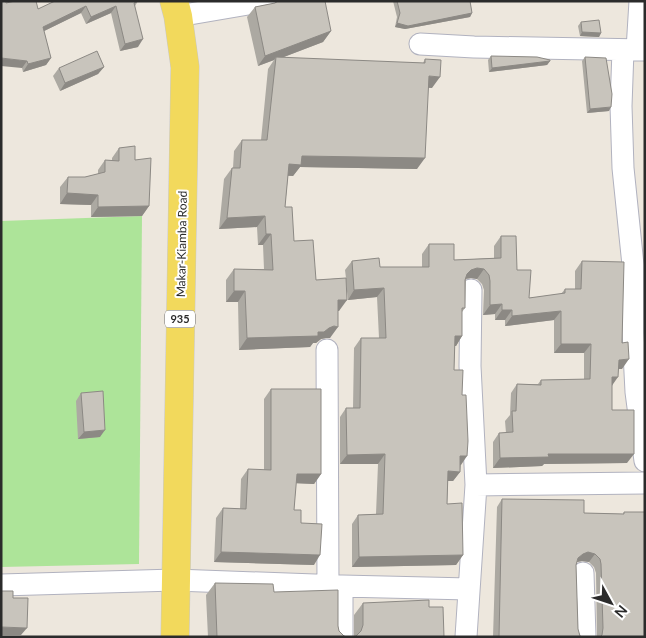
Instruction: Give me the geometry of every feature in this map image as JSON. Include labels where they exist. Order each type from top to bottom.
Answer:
[{"type":"main road","name":"Makar-Kiamba Road","points":[[175,637],[185,67],[176,9]]},
{"type":"street","points":[[176,9],[266,1]]},
{"type":"street","points":[[640,1],[635,50],[621,106],[623,168],[633,265],[636,392],[645,461]]},
{"type":"street","points":[[420,44],[635,50]]},
{"type":"street","points":[[466,637],[476,485],[470,366],[471,290]]},
{"type":"street","points":[[327,350],[335,586],[342,637]]},
{"type":"street","points":[[476,485],[645,483]]},
{"type":"street","points":[[583,573],[585,637]]},
{"type":"street","points":[[1,585],[175,580],[469,589]]},
{"type":"green space","points":[[142,216],[139,564],[1,567],[1,221]]},
{"type":"building","points":[[1,1],[6,1],[6,3],[36,1],[38,9],[55,1],[138,1],[134,3],[143,39],[125,44],[116,6],[91,17],[86,6],[43,27],[51,58],[28,64],[27,61],[1,58]]},
{"type":"building","points":[[278,1],[325,1],[331,31],[265,56],[255,7]]},
{"type":"building","points":[[397,1],[470,1],[472,13],[408,26],[397,23],[400,13]]},
{"type":"building","points":[[599,20],[601,33],[582,32],[581,22]]},
{"type":"building","points":[[97,51],[104,67],[65,83],[59,68]]},
{"type":"building","points":[[491,56],[537,57],[550,61],[492,68]]},
{"type":"building","points":[[276,57],[425,63],[425,59],[441,60],[440,77],[429,76],[425,158],[302,156],[301,165],[289,164],[285,207],[292,207],[294,241],[313,240],[316,280],[346,278],[347,300],[338,300],[338,327],[334,326],[324,332],[318,332],[318,336],[247,338],[245,291],[234,291],[234,269],[273,270],[271,234],[266,234],[265,216],[227,218],[232,168],[240,168],[242,140],[267,140]]},
{"type":"building","points":[[585,57],[606,58],[612,94],[611,107],[590,109]]},
{"type":"building","points":[[135,146],[135,160],[151,158],[149,206],[98,207],[98,195],[67,193],[68,177],[85,177],[105,172],[105,160],[119,161],[119,148]]},
{"type":"building","points":[[501,236],[516,236],[517,270],[531,270],[529,298],[565,293],[565,289],[581,289],[582,261],[624,262],[622,343],[628,342],[629,359],[619,360],[618,377],[612,377],[612,410],[634,410],[634,454],[548,454],[549,457],[500,458],[499,433],[513,432],[512,411],[516,411],[517,384],[541,385],[541,380],[590,379],[591,344],[561,344],[561,311],[512,316],[512,310],[502,310],[502,304],[490,305],[489,275],[484,269],[477,268],[471,270],[465,280],[462,336],[455,336],[454,370],[463,370],[462,395],[466,395],[467,456],[460,456],[460,472],[448,471],[447,504],[462,503],[463,555],[359,557],[358,515],[383,514],[385,454],[347,455],[346,408],[360,408],[361,338],[386,338],[384,288],[354,290],[352,261],[379,258],[380,267],[429,267],[429,244],[454,244],[454,260],[501,258]]},
{"type":"building","points":[[271,389],[321,389],[321,474],[297,474],[294,510],[301,510],[301,523],[322,524],[320,555],[221,552],[223,508],[246,509],[248,469],[271,470]]},
{"type":"building","points":[[103,391],[105,430],[84,432],[81,393]]},
{"type":"building","points":[[502,499],[584,500],[584,513],[624,514],[624,512],[645,512],[645,637],[600,637],[603,628],[601,564],[600,559],[595,554],[588,552],[578,558],[576,565],[578,629],[582,637],[499,637]]},
{"type":"building","points":[[215,583],[273,584],[274,592],[338,590],[338,626],[339,631],[347,637],[217,637]]},
{"type":"building","points":[[1,591],[13,591],[13,598],[28,598],[27,628],[1,627]]},
{"type":"building","points":[[429,600],[429,607],[443,607],[444,637],[354,637],[361,631],[363,625],[363,603]]}]
